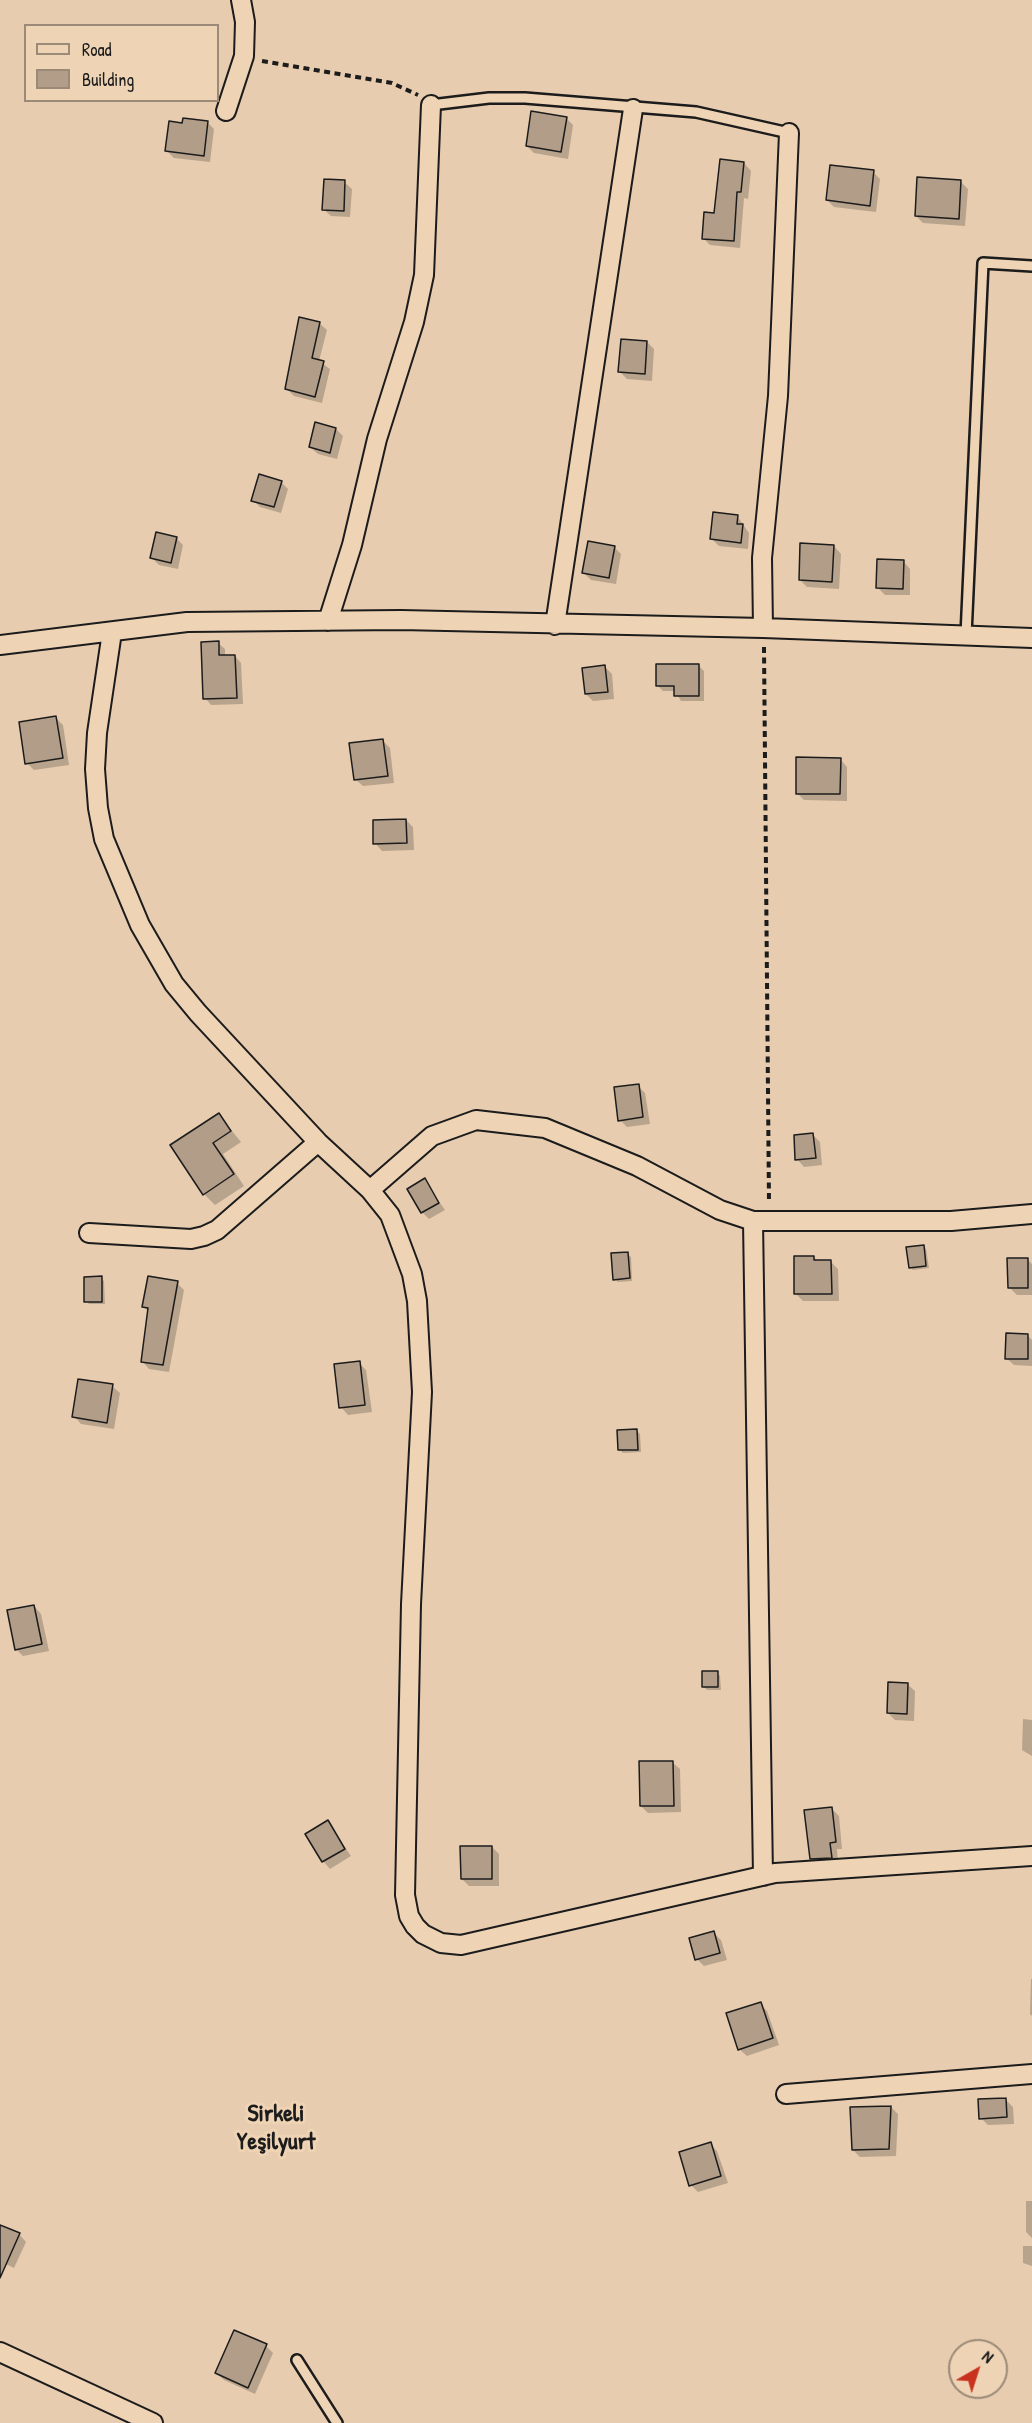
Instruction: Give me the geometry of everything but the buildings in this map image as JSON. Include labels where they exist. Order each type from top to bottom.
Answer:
[{"type":"street","points":[[226,111],[244,56],[245,22],[241,0]]},
{"type":"street","points":[[328,621],[352,545],[376,439],[414,322],[424,275],[431,105]]},
{"type":"street","points":[[555,625],[633,109]]},
{"type":"street","points":[[763,628],[762,558],[778,396],[789,133]]},
{"type":"street","points":[[0,645],[187,622],[400,620],[763,628],[1032,638]]},
{"type":"street","points":[[112,632],[95,769],[98,808],[104,839],[140,925],[174,984],[318,1142],[370,1190],[390,1215],[412,1274],[417,1301],[422,1392],[411,1616],[405,1895],[410,1916],[423,1934],[431,1939],[461,1945],[763,1876],[1032,1856]]},
{"type":"street","points":[[370,1190],[432,1136],[477,1120],[545,1128],[637,1166],[720,1210],[761,1221],[951,1221],[1032,1214]]},
{"type":"street","points":[[89,1233],[191,1239],[204,1236],[217,1230],[318,1142]]},
{"type":"street","points":[[761,1221],[763,1876]]},
{"type":"street","points":[[786,2094],[1032,2074]]},
{"type":"street","points":[[0,2352],[153,2423]]},
{"type":"lane","points":[[431,105],[460,100],[507,97],[633,109],[696,112],[789,133]]},
{"type":"lane","points":[[966,635],[983,263],[1032,266]]},
{"type":"lane","points":[[297,2360],[337,2423]]},
{"type":"path","points":[[244,56],[271,64],[392,83],[418,95],[431,105]]},
{"type":"path","points":[[761,1221],[763,628]]},
{"type":"district","name":"Sirkeli Yeşilyurt","points":[[276,2129]]}]
